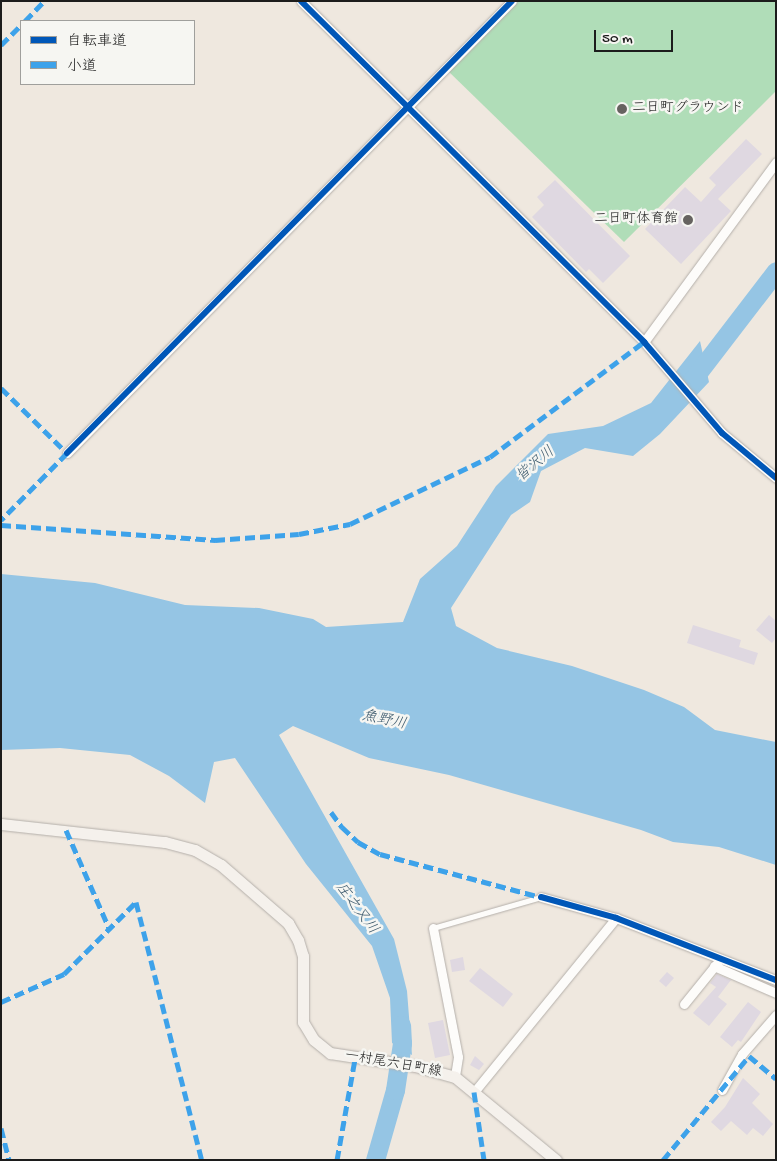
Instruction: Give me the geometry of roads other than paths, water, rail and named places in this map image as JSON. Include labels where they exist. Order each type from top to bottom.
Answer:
[{"type":"main road","name":"一村尾六日町線","points":[[1,824],[165,842],[195,850],[221,865],[288,923],[298,940],[303,956],[303,1022],[314,1040],[330,1053],[360,1060],[415,1066],[455,1077],[556,1160]]},
{"type":"street","points":[[301,1],[644,342],[722,432],[776,478]]},
{"type":"street","points":[[67,453],[512,1]]},
{"type":"street","points":[[644,342],[776,162]]},
{"type":"street","points":[[541,897],[616,918],[776,980]]},
{"type":"street","points":[[474,1092],[616,918]]},
{"type":"street","points":[[434,928],[458,1057],[455,1077]]},
{"type":"street","points":[[684,1004],[721,958]]},
{"type":"street","points":[[714,966],[776,993]]},
{"type":"street","points":[[722,1090],[742,1054],[776,1015]]},
{"type":"lane","points":[[434,928],[541,897]]},
{"type":"water","name":"魚野川","points":[[700,341],[709,382],[660,434],[633,456],[585,448],[541,471],[530,502],[511,515],[451,608],[456,626],[497,648],[572,666],[644,690],[684,707],[715,730],[776,742],[776,865],[719,847],[673,842],[641,830],[449,775],[369,758],[293,726],[279,735],[394,939],[407,991],[412,1055],[392,1043],[390,998],[372,946],[306,864],[235,758],[214,762],[205,803],[169,776],[130,755],[60,748],[1,750],[1,574],[95,583],[185,605],[259,608],[313,619],[326,627],[403,622],[420,579],[457,546],[496,486],[548,434],[603,426],[651,403]]},
{"type":"waterway","name":"皆沢川","points":[[690,383],[776,271]]},
{"type":"waterway","name":"庄之又川","points":[[375,1160],[395,1090],[402,1043],[401,1025]]},
{"type":"place","name":"二日町グラウンド","points":[[622,109]]},
{"type":"place","name":"二日町体育館","points":[[688,220]]}]
